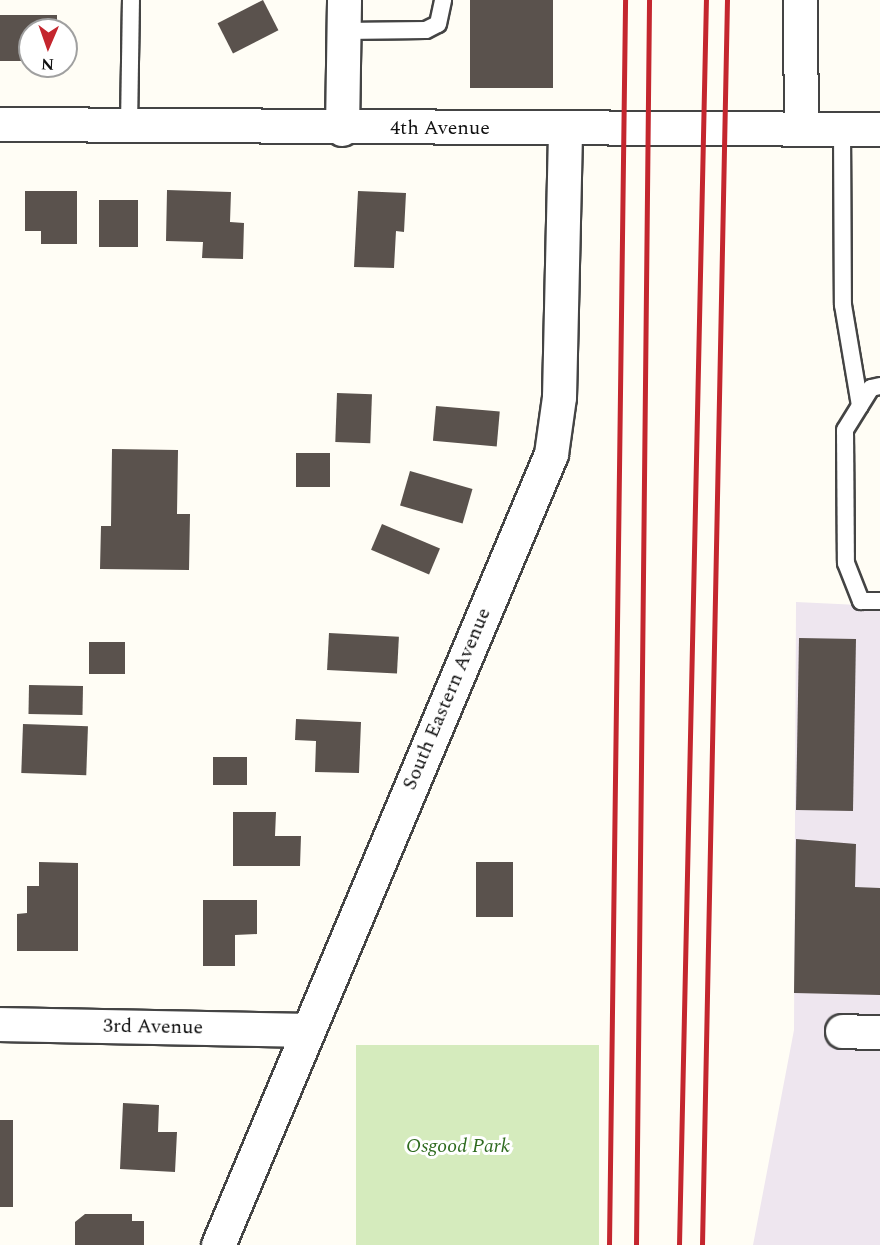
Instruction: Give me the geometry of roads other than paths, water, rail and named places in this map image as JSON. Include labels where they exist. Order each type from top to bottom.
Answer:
[{"type":"street","points":[[800,0],[801,129]]},
{"type":"street","points":[[342,129],[344,16]]},
{"type":"street","name":"4th Avenue","points":[[0,124],[342,129],[880,129]]},
{"type":"street","name":"South Eastern Avenue","points":[[218,1245],[551,454],[559,397],[565,128]]},
{"type":"street","name":"3rd Avenue","points":[[0,1024],[307,1030]]},
{"type":"street","points":[[842,1031],[880,1032]]},
{"type":"lane","points":[[129,126],[131,0]]},
{"type":"lane","points":[[344,16],[426,30],[438,24],[443,0]]},
{"type":"lane","points":[[842,129],[843,305],[860,406]]},
{"type":"lane","points":[[880,386],[871,388],[845,430],[846,563],[861,601],[880,601]]},
{"type":"railway","points":[[609,1245],[625,0]]},
{"type":"railway","points":[[636,1245],[649,0]]},
{"type":"railway","points":[[679,1245],[706,0]]},
{"type":"railway","points":[[702,1245],[727,0]]},
{"type":"park label","name":"Osgood Park","points":[[458,1146]]}]
